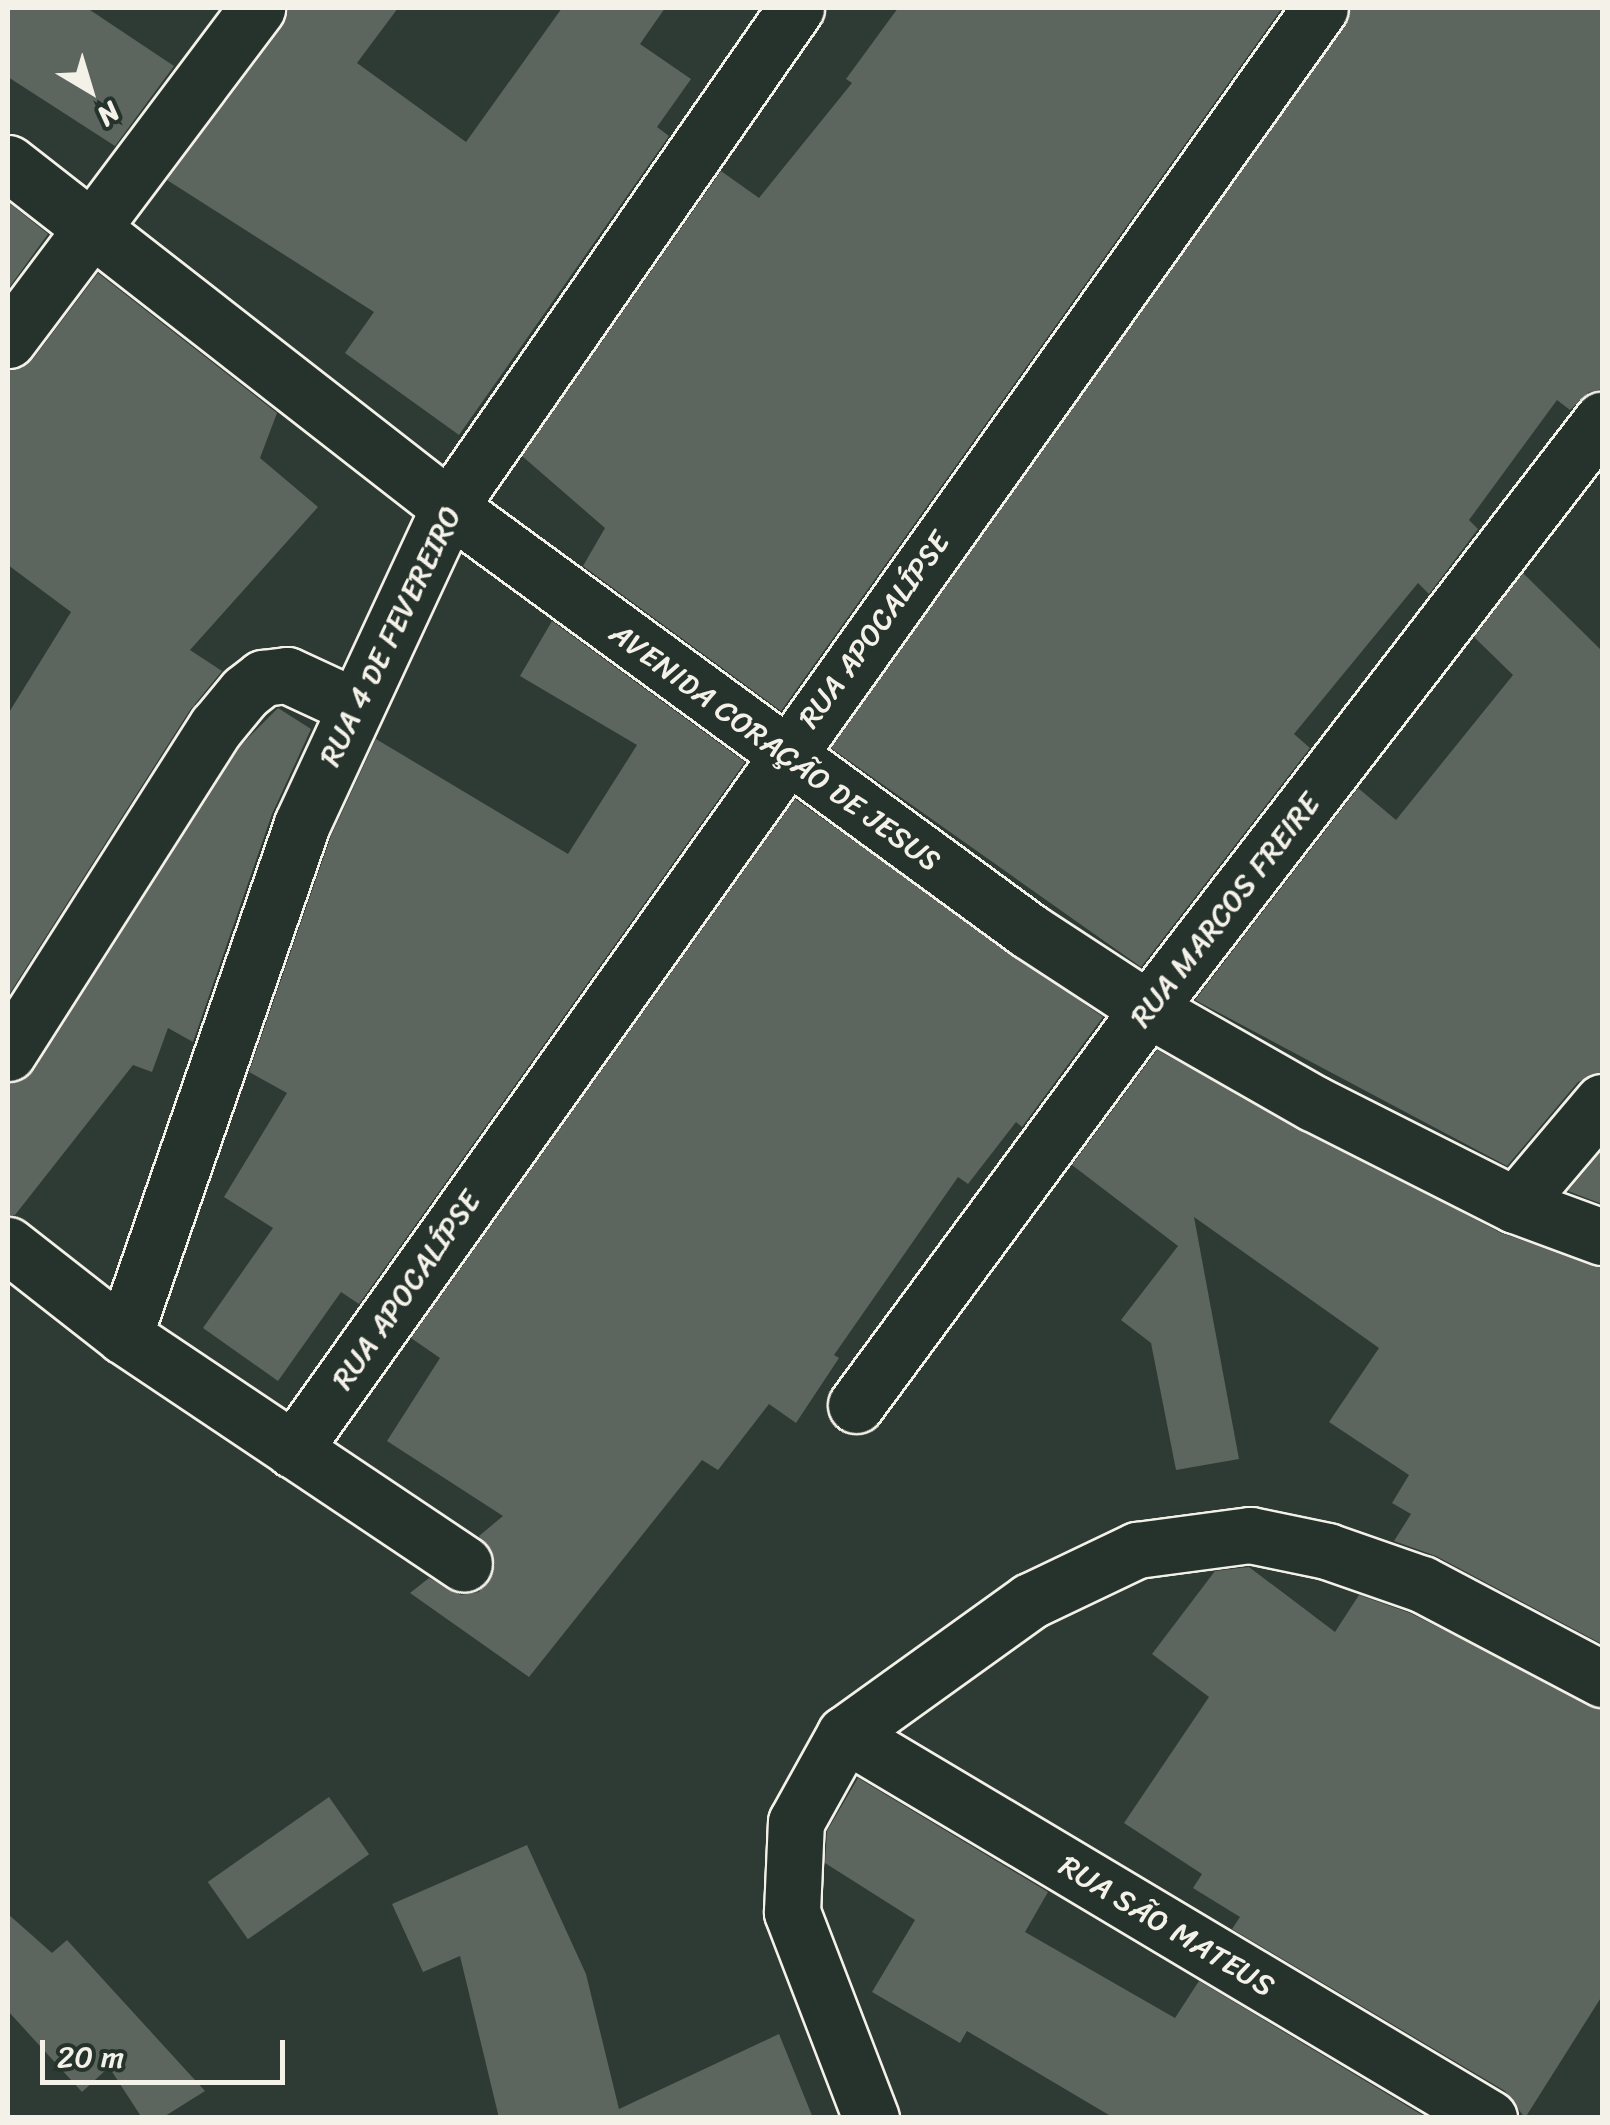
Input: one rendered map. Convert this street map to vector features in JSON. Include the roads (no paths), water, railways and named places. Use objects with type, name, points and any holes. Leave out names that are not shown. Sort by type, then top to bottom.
[{"type":"street","points":[[8,340],[257,8]]},
{"type":"street","name":"RUA 4 DE FEVEREIRO","points":[[124,1336],[242,984],[352,704],[449,508],[796,8]]},
{"type":"street","name":"RUA APOCALÍPSE","points":[[293,1450],[1320,8]]},
{"type":"street","name":"AVENIDA CORAÇÃO DE JESUS","points":[[8,163],[449,508],[784,756],[1148,1009],[1515,1206],[1602,1238]]},
{"type":"street","name":"RUA MARCOS FREIRE","points":[[856,1406],[1148,1009],[1602,420]]},
{"type":"street","points":[[8,1053],[239,699],[257,681],[287,675],[352,704]]},
{"type":"street","points":[[1515,1206],[1602,1102]]},
{"type":"street","points":[[8,1245],[124,1336],[464,1564]]},
{"type":"street","points":[[871,2118],[824,2004],[789,1884],[796,1822],[844,1734],[1030,1601],[1090,1568],[1137,1550],[1250,1535],[1327,1550],[1422,1584],[1602,1679]]},
{"type":"street","name":"RUA SÃO MATEUS","points":[[844,1734],[1489,2118]]}]
